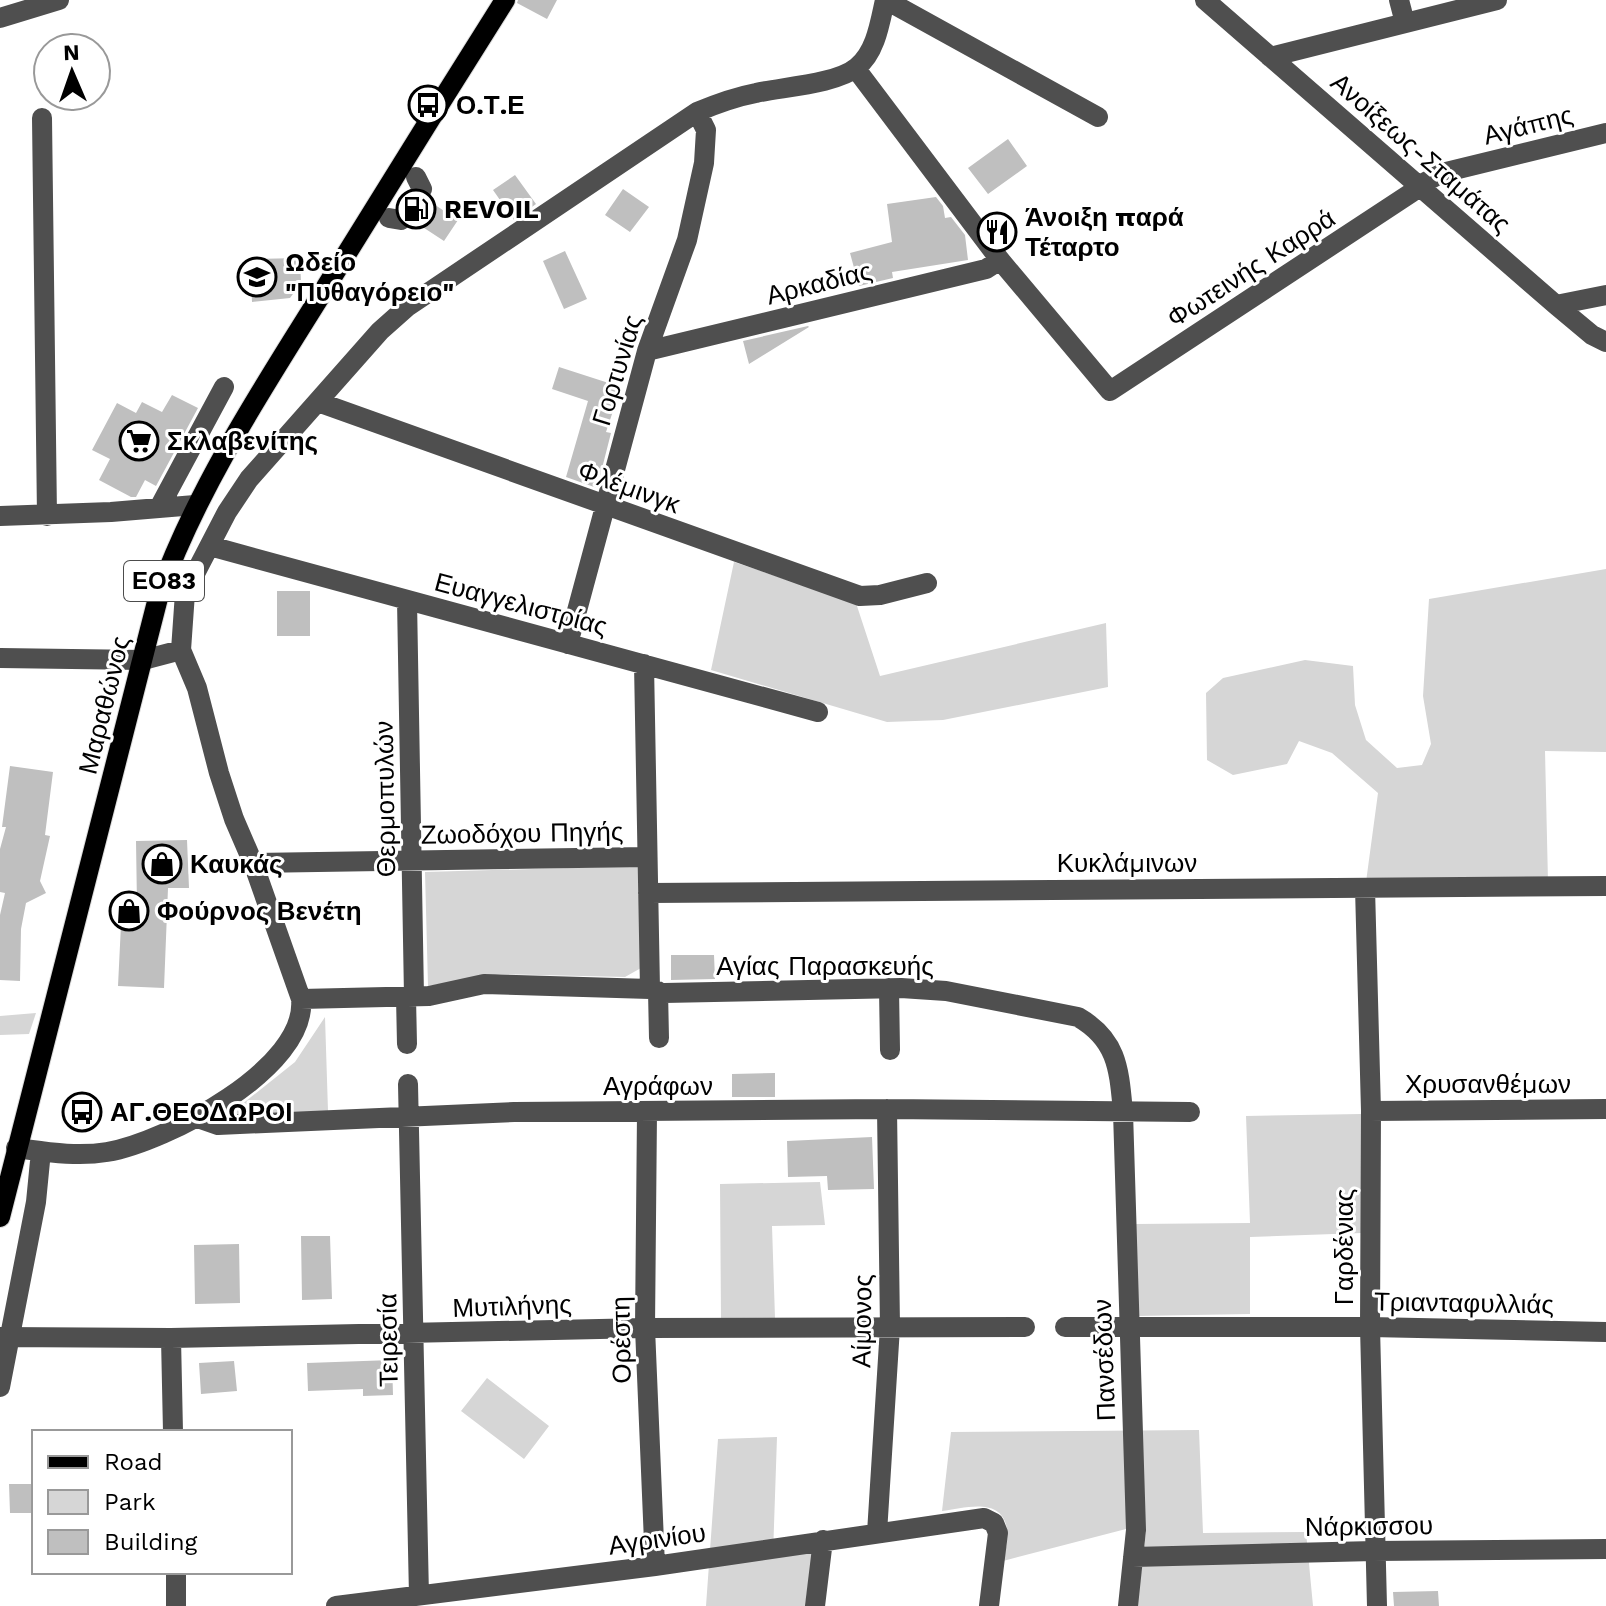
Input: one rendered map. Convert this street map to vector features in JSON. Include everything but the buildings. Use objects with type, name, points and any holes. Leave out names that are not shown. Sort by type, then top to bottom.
[{"type":"main road","name":"Μαραθώνος","points":[[1,1205],[10,1157],[159,594],[178,542],[195,505],[297,333],[505,0]]},
{"type":"street","points":[[0,18],[28,4],[59,0]]},
{"type":"street","points":[[10,1157],[41,1151],[64,1155],[108,1151],[148,1139],[221,1103],[254,1079],[295,1034],[302,1014],[301,999],[230,808],[197,688],[181,650],[185,593],[227,512],[249,479],[380,331],[407,307],[697,112],[723,101],[808,84],[856,69],[868,55],[886,0],[1098,117]]},
{"type":"street","name":"Ανοίξεως-Σταμάτας","points":[[1205,0],[1556,305],[1592,335],[1606,342]]},
{"type":"street","points":[[1399,0],[1405,23]]},
{"type":"street","points":[[1270,57],[1497,0]]},
{"type":"street","points":[[856,69],[1000,260]]},
{"type":"street","name":"Γορτυνίας","points":[[568,644],[647,351],[687,240],[704,163],[706,130],[697,112]]},
{"type":"street","points":[[42,118],[47,516]]},
{"type":"street","name":"Αγάπης","points":[[1418,186],[1442,173],[1606,133]]},
{"type":"street","points":[[389,218],[401,220],[422,189],[416,177]]},
{"type":"street","name":"Φωτεινής Καρρά","points":[[1000,260],[1110,391],[1418,186]]},
{"type":"street","name":"Αρκαδίας","points":[[647,351],[986,269],[1000,260]]},
{"type":"street","points":[[1556,305],[1606,295]]},
{"type":"street","points":[[159,508],[224,387]]},
{"type":"street","name":"Φλέμινγκ","points":[[318,402],[860,596],[880,595],[927,583]]},
{"type":"street","points":[[0,516],[47,516],[195,505]]},
{"type":"street","name":"Ευαγγελιστρίας","points":[[210,546],[818,712]]},
{"type":"street","name":"Θερμοπυλών","points":[[407,600],[412,861],[410,996]]},
{"type":"street","points":[[0,658],[143,660],[181,650]]},
{"type":"street","points":[[644,664],[648,893],[659,1038]]},
{"type":"street","name":"Ζωοδόχου Πηγής","points":[[253,863],[647,857]]},
{"type":"street","name":"Κυκλάμινων","points":[[648,893],[1606,886]]},
{"type":"street","name":"Γαρδένιας","points":[[1365,888],[1377,1606]]},
{"type":"street","name":"Αγίας Παρασκευής","points":[[301,999],[429,996],[484,984],[654,990],[889,988],[946,991],[1078,1017],[1096,1027],[1108,1042],[1119,1072],[1123,1112]]},
{"type":"street","points":[[889,988],[890,1050]]},
{"type":"street","points":[[407,1044],[410,996]]},
{"type":"street","name":"Τειρεσία","points":[[408,1084],[419,1596]]},
{"type":"street","name":"Αγράφων","points":[[195,1117],[218,1125],[409,1116],[647,1112],[887,1109],[1190,1112]]},
{"type":"street","name":"Αίμονος","points":[[877,1533],[890,1327],[887,1109]]},
{"type":"street","name":"Χρυσανθέμων","points":[[1371,1111],[1606,1109]]},
{"type":"street","name":"Ορέστη","points":[[647,1112],[645,1328],[655,1566]]},
{"type":"street","name":"Πανσέδων","points":[[1123,1112],[1136,1530],[1128,1606]]},
{"type":"street","points":[[0,1387],[5,1337],[36,1202],[41,1151]]},
{"type":"street","points":[[1065,1327],[1129,1326]]},
{"type":"street","name":"Τριανταφυλλιάς","points":[[1129,1326],[1606,1332]]},
{"type":"street","name":"Μυτιλήνης","points":[[5,1337],[414,1335],[645,1328],[1025,1327]]},
{"type":"street","points":[[171,1338],[173,1430]]},
{"type":"street","name":"Αγρινίου","points":[[336,1606],[419,1596],[444,1600],[823,1540],[984,1518],[994,1523],[998,1533],[989,1606]]},
{"type":"street","points":[[815,1606],[823,1540]]},
{"type":"street","name":"Νάρκισσου","points":[[1133,1557],[1606,1549]]},
{"type":"street","points":[[176,1574],[176,1606]]},
{"type":"green space","points":[[734,562],[856,603],[880,676],[1106,623],[1108,687],[943,720],[887,722],[711,670]]},
{"type":"green space","points":[[1606,569],[1606,752],[1545,751],[1548,882],[1366,882],[1378,793],[1332,753],[1299,741],[1287,764],[1233,775],[1207,760],[1206,693],[1223,678],[1305,660],[1353,666],[1355,705],[1366,740],[1397,768],[1422,765],[1431,744],[1423,696],[1429,599]]},
{"type":"green space","points":[[638,866],[641,968],[625,977],[501,974],[428,986],[425,872]]},
{"type":"green space","points":[[36,1013],[29,1034],[0,1035],[0,1016]]},
{"type":"green space","points":[[325,1017],[328,1111],[226,1117],[295,1062]]},
{"type":"green space","points":[[1361,1114],[1362,1233],[1250,1237],[1250,1314],[1137,1316],[1135,1224],[1250,1223],[1246,1116]]},
{"type":"green space","points":[[820,1182],[825,1225],[772,1226],[775,1318],[721,1319],[720,1184]]},
{"type":"green space","points":[[487,1378],[549,1426],[524,1459],[461,1411]]},
{"type":"green space","points":[[1199,1430],[1203,1533],[1306,1532],[1313,1606],[1137,1606],[1146,1532],[1126,1529],[1003,1561],[1007,1533],[1004,1519],[998,1512],[981,1506],[942,1511],[951,1432]]},
{"type":"green space","points":[[777,1437],[773,1555],[813,1550],[805,1606],[706,1606],[718,1439]]},
{"type":"place","name":"Ο.Τ.Ε","points":[[428,105]]},
{"type":"place","name":"REVOIL","points":[[416,209]]},
{"type":"place","name":"Άνοιξη παρά Τέταρτο","points":[[997,232]]},
{"type":"place","name":"Ωδείο \"Πυθαγόρειο\"","points":[[257,277]]},
{"type":"place","name":"Σκλαβενίτης","points":[[139,441]]},
{"type":"place","name":"Καυκάς","points":[[162,864]]},
{"type":"place","name":"Φούρνος Βενέτη","points":[[129,911]]},
{"type":"place","name":"ΑΓ.ΘΕΟΔΩΡΟΙ","points":[[82,1112]]}]
